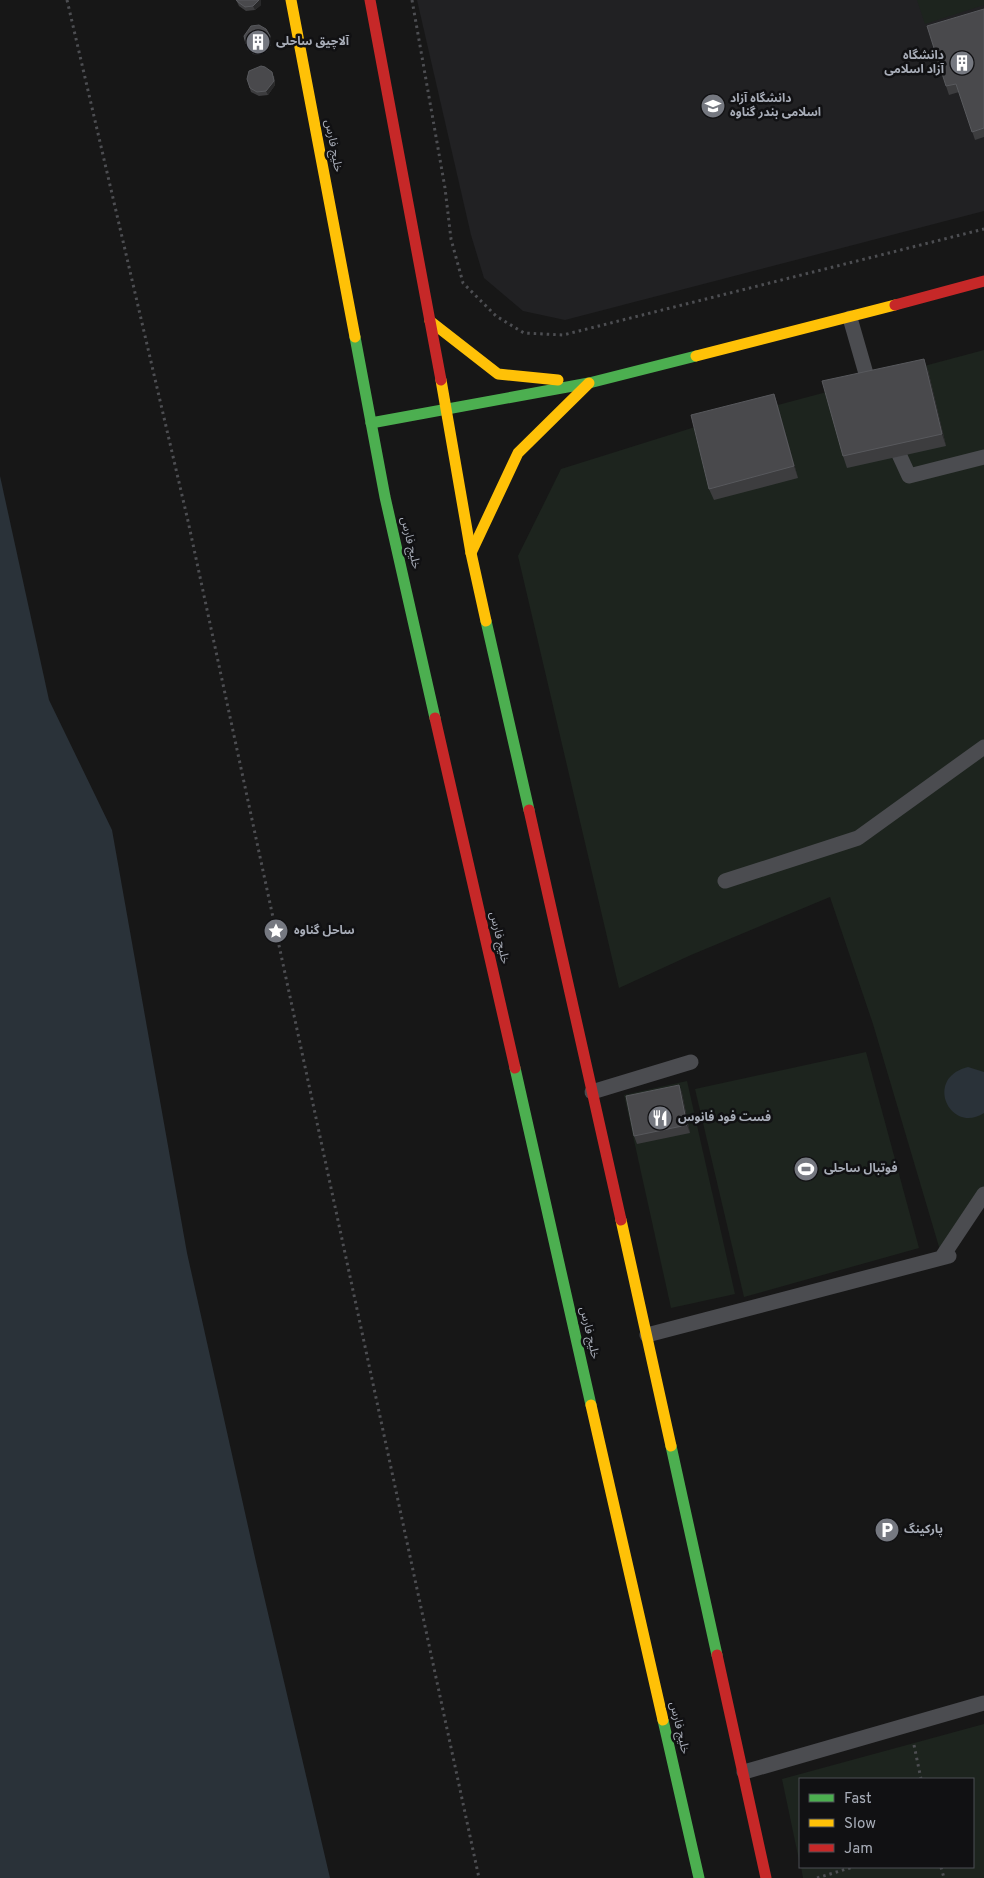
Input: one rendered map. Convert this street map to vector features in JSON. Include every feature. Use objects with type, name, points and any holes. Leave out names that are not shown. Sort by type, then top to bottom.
[{"type":"main road","name":"خلیج فارس","points":[[291,0],[387,507],[699,1878]]},
{"type":"main road","points":[[370,0],[447,410],[471,553],[647,1335],[766,1878]]},
{"type":"main road","points":[[371,423],[589,384],[850,318],[984,281]]},
{"type":"main road","points":[[430,321],[498,374],[589,384]]},
{"type":"main road","points":[[471,553],[518,453],[589,384]]},
{"type":"lane","points":[[850,318],[876,406]]},
{"type":"lane","points":[[884,424],[909,476],[984,457]]},
{"type":"lane","points":[[725,881],[858,838],[984,746]]},
{"type":"lane","points":[[592,1092],[691,1062]]},
{"type":"lane","points":[[647,1335],[948,1256],[942,1257],[984,1194]]},
{"type":"lane","points":[[744,1772],[984,1703]]},
{"type":"path","points":[[67,0],[188,521],[479,1878]]},
{"type":"path","points":[[412,0],[446,188],[451,239],[464,283],[496,316],[524,333],[563,336],[984,229]]},
{"type":"path","points":[[909,1724],[921,1778]]},
{"type":"path","points":[[817,1878],[851,1868]]},
{"type":"shaded area","name":"دانشگاه آزاد اسلامی بندر گناوه","points":[[417,0],[984,0],[984,211],[565,320],[523,311],[484,278],[471,235]]},
{"type":"shaded area","points":[[917,0],[984,0],[984,5],[925,24]]},
{"type":"shaded area","points":[[984,350],[984,1194],[942,1257],[873,1024],[830,897],[691,955],[619,988],[518,556],[561,469],[695,427]]},
{"type":"shaded area","points":[[0,476],[49,700],[112,830],[187,1253],[256,1562],[330,1878],[0,1878]]},
{"type":"shaded area","name":"فوتبال ساحلی","points":[[866,1052],[919,1248],[744,1297],[695,1089]]},
{"type":"shaded area","points":[[968,1067],[984,1072],[984,1113],[972,1118],[961,1117],[952,1111],[946,1102],[944,1092],[947,1082],[954,1073]]},
{"type":"shaded area","points":[[687,1081],[735,1294],[671,1308],[624,1095]]},
{"type":"shaded area","points":[[984,1724],[984,1878],[803,1878],[801,1868],[974,1868],[974,1778],[799,1778],[799,1860],[782,1779]]},
{"type":"building","points":[[236,0],[259,0],[253,6],[245,7]]},
{"type":"building","name":"دانشگاه آزاد اسلامی","points":[[984,9],[984,128],[972,132],[956,84],[946,86],[927,26]]},
{"type":"building","name":"آلاچیق ساحلی","points":[[259,25],[266,29],[270,36],[264,48],[257,51],[252,50],[246,44],[244,36],[251,26]]},
{"type":"building","points":[[261,66],[272,72],[274,81],[266,91],[257,92],[250,88],[247,79],[249,71]]},
{"type":"building","points":[[924,359],[942,434],[843,456],[822,381]]},
{"type":"building","points":[[774,394],[794,466],[709,489],[691,415]]},
{"type":"building","name":"فست فود فانوس","points":[[679,1085],[687,1125],[634,1136],[626,1096]]},
{"type":"traffic: fast","points":[[355,337],[385,497],[435,718]]},
{"type":"traffic: fast","points":[[371,423],[589,383],[696,356]]},
{"type":"traffic: fast","points":[[486,621],[529,810]]},
{"type":"traffic: fast","points":[[515,1068],[591,1405]]},
{"type":"traffic: fast","points":[[671,1446],[717,1655]]},
{"type":"traffic: fast","points":[[663,1720],[699,1878]]},
{"type":"traffic: slow","points":[[291,0],[355,337]]},
{"type":"traffic: slow","points":[[696,356],[895,305]]},
{"type":"traffic: slow","points":[[430,321],[498,374],[558,380]]},
{"type":"traffic: slow","points":[[441,380],[471,553],[486,621]]},
{"type":"traffic: slow","points":[[471,553],[518,453],[589,383]]},
{"type":"traffic: slow","points":[[621,1220],[671,1446]]},
{"type":"traffic: slow","points":[[591,1405],[663,1720]]},
{"type":"traffic: jam","points":[[370,0],[441,380]]},
{"type":"traffic: jam","points":[[895,305],[984,281]]},
{"type":"traffic: jam","points":[[435,718],[515,1068]]},
{"type":"traffic: jam","points":[[529,810],[621,1220]]},
{"type":"traffic: jam","points":[[717,1655],[766,1878]]},
{"type":"place","name":"آلاچیق ساحلی","points":[[258,42]]},
{"type":"place","name":"دانشگاه آزاد اسلامی","points":[[962,63]]},
{"type":"place","name":"دانشگاه آزاد اسلامی بندر گناوه","points":[[713,106]]},
{"type":"place","name":"ساحل گناوه","points":[[276,931]]},
{"type":"place","name":"فست فود فانوس","points":[[660,1118]]},
{"type":"place","name":"فوتبال ساحلی","points":[[806,1169]]},
{"type":"place","name":"پارکینگ","points":[[887,1530]]}]
